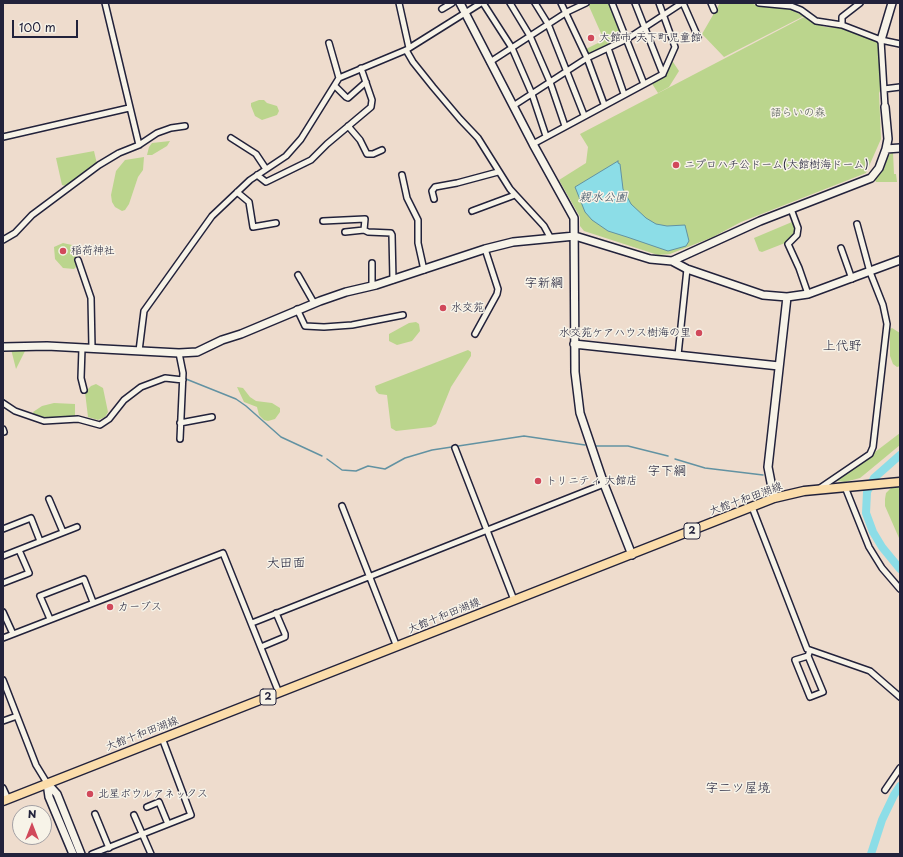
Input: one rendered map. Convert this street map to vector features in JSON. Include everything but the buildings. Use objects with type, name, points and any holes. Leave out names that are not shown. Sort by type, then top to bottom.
[{"type":"main road","name":"大館十和田湖線","points":[[5,800],[774,498],[818,490],[897,483]]},
{"type":"street","points":[[105,3],[139,145]]},
{"type":"street","points":[[399,3],[408,49],[413,62],[460,119],[478,138],[498,172],[515,195],[544,226],[550,237]]},
{"type":"street","points":[[442,9],[452,3]]},
{"type":"street","points":[[460,3],[533,144],[574,218],[574,344],[575,372],[580,413],[604,484],[632,554]]},
{"type":"street","points":[[139,351],[144,311],[212,216],[237,192],[266,169],[286,156],[301,138],[339,78],[408,49],[482,3],[512,48],[532,94],[546,136]]},
{"type":"street","points":[[510,3],[530,36],[550,82],[565,126]]},
{"type":"street","points":[[535,3],[548,24],[568,70],[584,115]]},
{"type":"street","points":[[561,3],[567,12],[587,58],[604,104]]},
{"type":"street","points":[[490,62],[567,12],[586,3]]},
{"type":"street","points":[[612,3],[644,84]]},
{"type":"street","points":[[635,3],[663,74]]},
{"type":"street","points":[[533,144],[604,104],[663,74],[675,47],[659,3]]},
{"type":"street","points":[[513,106],[587,58],[627,39],[682,3],[698,37]]},
{"type":"street","points":[[711,3],[714,10]]},
{"type":"street","points":[[759,3],[791,6],[801,10],[816,22],[842,25],[881,40],[900,44]]},
{"type":"street","points":[[850,3],[854,7]]},
{"type":"street","points":[[842,25],[842,18],[860,3]]},
{"type":"street","points":[[672,261],[760,221],[871,178],[879,168],[886,150],[888,139],[881,40],[892,3]]},
{"type":"street","points":[[329,44],[339,78]]},
{"type":"street","points":[[608,48],[624,94]]},
{"type":"street","points":[[258,175],[266,182],[311,160],[371,107],[372,100],[361,68]]},
{"type":"street","points":[[335,86],[348,98],[366,82]]},
{"type":"street","points":[[884,89],[900,87]]},
{"type":"street","points":[[3,137],[129,108]]},
{"type":"street","points":[[3,240],[15,233],[32,215],[99,165],[139,145],[157,134],[171,128],[185,126]]},
{"type":"street","points":[[348,126],[360,140],[367,154],[373,154],[382,150]]},
{"type":"street","points":[[230,138],[256,154],[266,169]]},
{"type":"street","points":[[886,150],[900,148]]},
{"type":"street","points":[[434,199],[432,190],[435,187],[457,183],[498,172]]},
{"type":"street","points":[[402,175],[407,198],[418,220],[418,243],[424,270]]},
{"type":"street","points":[[237,192],[248,202],[253,227],[276,223]]},
{"type":"street","points":[[472,211],[515,195]]},
{"type":"street","points":[[791,209],[798,228],[797,235],[788,244],[799,268],[808,294]]},
{"type":"street","points":[[323,221],[365,219],[364,230]]},
{"type":"street","points":[[818,490],[870,454],[873,447],[887,324],[883,305],[870,272],[857,224]]},
{"type":"street","points":[[345,232],[364,230],[368,232],[391,233],[393,280]]},
{"type":"street","points":[[3,347],[92,348],[179,353],[197,352],[297,309],[346,292],[393,280],[485,249],[513,242],[550,237],[575,236],[650,260],[672,261],[688,270],[763,295],[787,297],[808,294],[899,262]]},
{"type":"street","points":[[841,248],[852,279]]},
{"type":"street","points":[[475,334],[497,294],[498,288],[485,249]]},
{"type":"street","points":[[78,260],[91,298],[92,348]]},
{"type":"street","points":[[372,263],[372,286]]},
{"type":"street","points":[[678,355],[688,270]]},
{"type":"street","points":[[298,275],[314,303]]},
{"type":"street","points":[[774,498],[768,467],[787,297]]},
{"type":"street","points":[[297,309],[306,326],[324,327],[352,325],[403,314]]},
{"type":"street","points":[[574,344],[780,366]]},
{"type":"street","points":[[82,348],[81,378],[84,390]]},
{"type":"street","points":[[179,353],[183,380],[180,439]]},
{"type":"street","points":[[3,403],[20,413],[44,421],[78,419],[100,425],[109,419],[124,400],[141,387],[165,378],[183,380]]},
{"type":"street","points":[[180,423],[212,417]]},
{"type":"street","points":[[455,448],[514,600]]},
{"type":"street","points":[[252,623],[604,484]]},
{"type":"street","points":[[845,487],[869,547],[882,568],[900,589]]},
{"type":"street","points":[[49,499],[62,532]]},
{"type":"street","points":[[342,506],[397,646]]},
{"type":"street","points":[[752,507],[809,653],[823,692],[810,697],[795,660],[809,653],[870,672],[900,697]]},
{"type":"street","points":[[3,529],[31,518],[40,541]]},
{"type":"street","points":[[3,556],[78,527]]},
{"type":"street","points":[[3,583],[29,573],[20,550]]},
{"type":"street","points":[[3,638],[223,552],[279,693]]},
{"type":"street","points":[[50,619],[40,596],[84,579],[93,602]]},
{"type":"street","points":[[3,612],[13,634]]},
{"type":"street","points":[[261,647],[285,637],[276,613]]},
{"type":"street","points":[[3,680],[36,765],[47,783],[57,794],[81,854]]},
{"type":"street","points":[[3,721],[17,716]]},
{"type":"street","points":[[96,853],[191,815],[162,738]]},
{"type":"street","points":[[886,790],[900,768]]},
{"type":"street","points":[[47,783],[49,797],[73,854]]},
{"type":"street","points":[[3,788],[5,800]]},
{"type":"street","points":[[147,807],[159,802],[168,824]]},
{"type":"street","points":[[95,814],[109,848]]},
{"type":"street","points":[[134,815],[151,854]]},
{"type":"green space","points":[[609,3],[625,37],[589,54],[586,49],[604,40],[588,4]]},
{"type":"green space","points":[[720,3],[751,3],[760,7],[787,8],[804,16],[724,57],[702,34]]},
{"type":"green space","name":"語らいの森","points":[[804,17],[813,23],[825,27],[843,28],[877,39],[879,43],[881,139],[866,173],[741,222],[713,237],[670,254],[658,255],[584,231],[580,226],[580,217],[559,180],[586,163],[588,147],[580,134]]},
{"type":"green space","points":[[671,59],[679,71],[669,87],[658,93],[651,82],[662,76]]},
{"type":"green space","points":[[264,100],[267,103],[277,106],[279,111],[277,115],[262,120],[255,116],[251,103]]},
{"type":"green space","points":[[170,141],[167,146],[152,155],[147,155],[149,147],[152,143]]},
{"type":"green space","points":[[94,151],[97,164],[66,186],[62,185],[56,158]]},
{"type":"green space","points":[[893,152],[894,174],[896,174],[897,182],[876,182],[875,180],[884,169],[888,156]]},
{"type":"green space","points":[[144,157],[143,170],[138,177],[129,204],[125,210],[122,211],[115,207],[112,202],[111,195],[116,171],[125,160]]},
{"type":"green space","points":[[792,222],[795,223],[796,228],[791,238],[785,243],[762,252],[759,251],[754,238]]},
{"type":"green space","points":[[63,243],[72,245],[75,252],[78,265],[74,269],[63,268],[55,259],[54,247]]},
{"type":"green space","points":[[416,322],[419,324],[420,331],[412,341],[397,345],[389,341],[389,334],[409,323]]},
{"type":"green space","points":[[892,328],[900,333],[900,366],[897,367],[893,364],[890,356],[890,329]]},
{"type":"green space","points":[[25,348],[25,351],[16,369],[11,349]]},
{"type":"green space","points":[[468,350],[471,352],[471,356],[451,387],[436,424],[431,427],[396,431],[391,428],[387,395],[379,394],[376,391],[375,386]]},
{"type":"green space","points":[[96,384],[103,388],[108,412],[105,417],[98,420],[88,417],[85,392],[91,386]]},
{"type":"green space","points":[[237,387],[243,388],[250,397],[256,401],[272,403],[280,408],[280,412],[275,419],[268,421],[264,420],[259,415],[257,407],[244,402]]},
{"type":"green space","points":[[54,403],[75,404],[75,416],[47,418],[34,414],[33,412],[42,406]]},
{"type":"green space","points":[[900,433],[900,445],[860,478],[845,482],[837,481]]},
{"type":"green space","points":[[900,486],[899,538],[885,506],[885,499],[886,493],[892,487]]},
{"type":"water","name":"親水公園","points":[[618,161],[620,164],[623,189],[631,204],[646,218],[656,224],[667,226],[685,225],[689,241],[686,246],[668,251],[608,231],[592,220],[585,212],[575,187]]},
{"type":"waterway","points":[[168,376],[180,377]]},
{"type":"waterway","points":[[186,379],[236,399],[281,437],[322,456]]},
{"type":"waterway","points":[[122,399],[140,385]]},
{"type":"waterway","points":[[3,399],[9,404]]},
{"type":"waterway","points":[[327,459],[342,470],[356,471],[368,466],[385,469],[405,458],[432,450],[524,436],[585,445]]},
{"type":"waterway","points":[[594,446],[628,446],[668,456]]},
{"type":"waterway","points":[[900,455],[874,478],[867,492],[866,513],[873,532],[882,547],[900,569]]},
{"type":"waterway","points":[[675,459],[705,468],[763,475]]},
{"type":"waterway","points":[[871,854],[882,820],[900,786]]},
{"type":"place","name":"大館市 天下町児童館","points":[[591,38]]},
{"type":"place","name":"ニプロハチ公ドーム(大館樹海ドーム)","points":[[676,165]]},
{"type":"place","name":"稲荷神社","points":[[63,251]]},
{"type":"place","name":"水交苑","points":[[443,308]]},
{"type":"place","name":"水交苑ケアハウス樹海の里","points":[[699,333]]},
{"type":"place","name":"トリニティ 大館店","points":[[538,481]]},
{"type":"place","name":"カーブス","points":[[110,607]]},
{"type":"place","name":"北星ボウルアネックス","points":[[90,794]]},
{"type":"district","name":"字新綱","points":[[544,283]]},
{"type":"district","name":"上代野","points":[[842,346]]},
{"type":"district","name":"字下綱","points":[[667,471]]},
{"type":"district","name":"大田面","points":[[286,563]]},
{"type":"district","name":"字二ツ屋境","points":[[738,788]]}]
